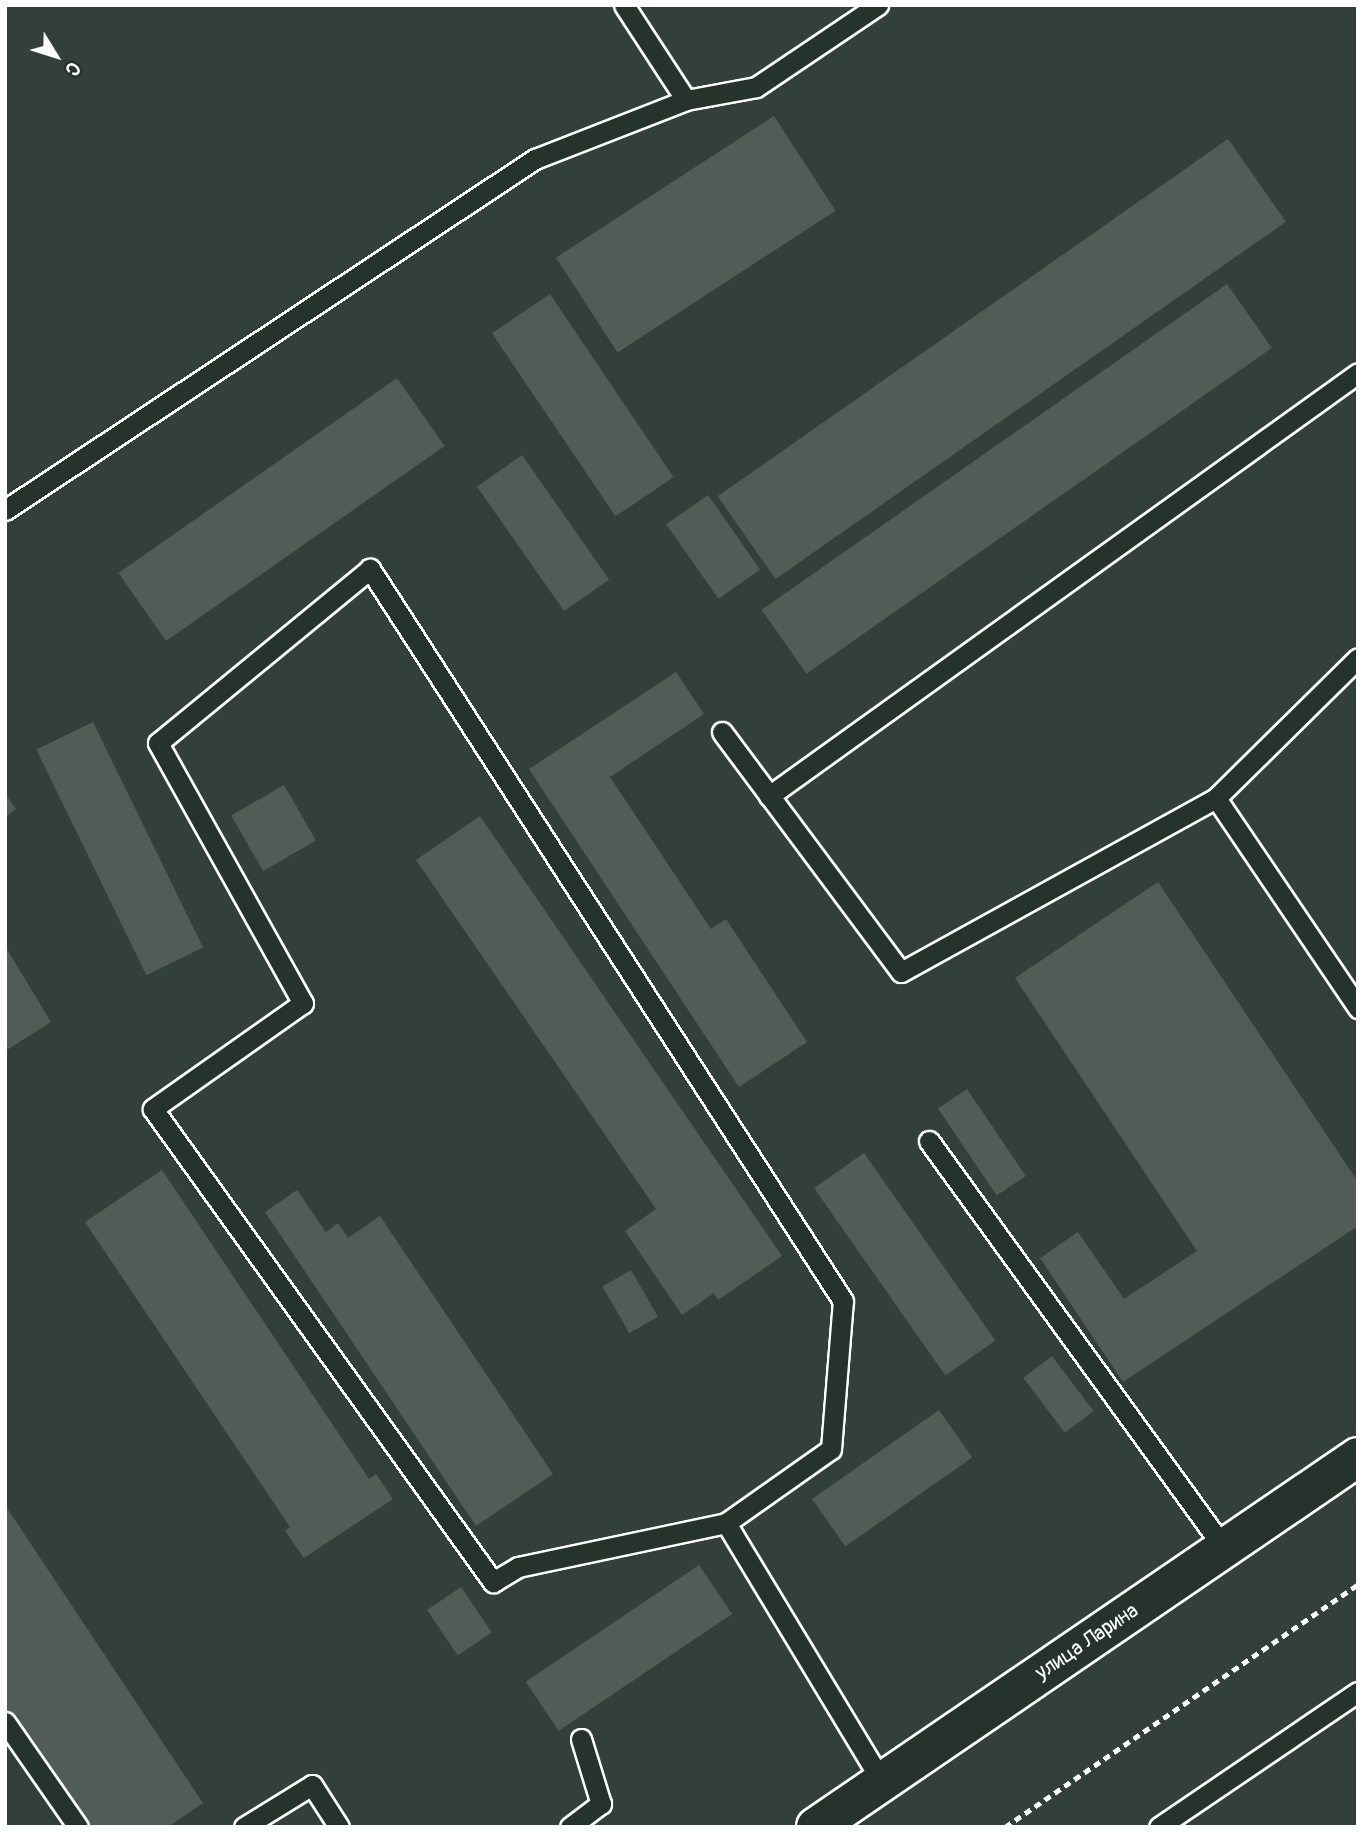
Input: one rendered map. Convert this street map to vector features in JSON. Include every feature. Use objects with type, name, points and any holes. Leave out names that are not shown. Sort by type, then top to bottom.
[{"type":"street","name":"улица Ларина","points":[[816,1827],[1358,1457]]},
{"type":"lane","points":[[624,5],[686,100]]},
{"type":"lane","points":[[5,510],[535,159],[686,100],[757,87],[878,5]]},
{"type":"lane","points":[[769,796],[1358,373]]},
{"type":"lane","points":[[370,569],[843,1301],[831,1449],[726,1523],[518,1567],[493,1582],[153,1109],[303,1003],[158,743],[370,569]]},
{"type":"lane","points":[[722,732],[901,972],[1216,798],[1358,658]]},
{"type":"lane","points":[[1216,798],[1358,1008]]},
{"type":"lane","points":[[929,1141],[1224,1548]]},
{"type":"lane","points":[[726,1523],[882,1782]]},
{"type":"lane","points":[[1159,1827],[1358,1692]]},
{"type":"lane","points":[[5,1722],[78,1827]]},
{"type":"lane","points":[[570,1827],[601,1804],[581,1739]]},
{"type":"lane","points":[[244,1827],[312,1785],[339,1827]]},
{"type":"path","points":[[1005,1827],[1358,1584]]},
{"type":"shaded area","points":[[5,5],[1358,5],[1358,1827],[5,1827]]},
{"type":"building","points":[[774,116],[836,211],[617,352],[556,258]]},
{"type":"building","points":[[1228,139],[1286,222],[776,579],[718,496]]},
{"type":"building","points":[[1227,284],[1272,348],[806,674],[762,610]]},
{"type":"building","points":[[550,294],[674,477],[616,516],[492,333]]},
{"type":"building","points":[[397,378],[445,446],[166,641],[118,573]]},
{"type":"building","points":[[522,455],[609,580],[564,611],[477,487]]},
{"type":"building","points":[[708,495],[760,570],[718,599],[666,524]]},
{"type":"building","points":[[676,672],[704,714],[610,777],[711,929],[726,919],[807,1042],[739,1087],[529,769]]},
{"type":"building","points":[[93,722],[203,948],[146,975],[36,750]]},
{"type":"building","points":[[284,785],[316,840],[263,871],[231,816]]},
{"type":"building","points":[[5,794],[16,809],[5,817]]},
{"type":"building","points":[[480,816],[782,1256],[718,1300],[714,1293],[682,1315],[625,1231],[656,1209],[416,860]]},
{"type":"building","points":[[1158,882],[1358,1182],[1358,1226],[1123,1382],[1040,1258],[1078,1232],[1124,1299],[1197,1251],[1015,978]]},
{"type":"building","points":[[5,946],[51,1022],[5,1051]]},
{"type":"building","points":[[967,1089],[1026,1176],[997,1196],[938,1109]]},
{"type":"building","points":[[864,1153],[995,1341],[945,1376],[814,1188]]},
{"type":"building","points":[[162,1170],[369,1479],[376,1474],[393,1499],[304,1558],[285,1531],[290,1527],[85,1222]]},
{"type":"building","points":[[297,1190],[326,1232],[338,1223],[348,1238],[380,1216],[553,1474],[476,1526],[265,1212]]},
{"type":"building","points":[[631,1270],[658,1317],[629,1333],[602,1286]]},
{"type":"building","points":[[1052,1356],[1094,1411],[1065,1433],[1023,1378]]},
{"type":"building","points":[[939,1410],[972,1458],[845,1546],[812,1499]]},
{"type":"building","points":[[5,1505],[203,1803],[168,1827],[81,1827],[5,1713]]},
{"type":"building","points":[[699,1565],[732,1614],[559,1731],[526,1682]]},
{"type":"building","points":[[461,1587],[492,1633],[458,1656],[427,1610]]}]
